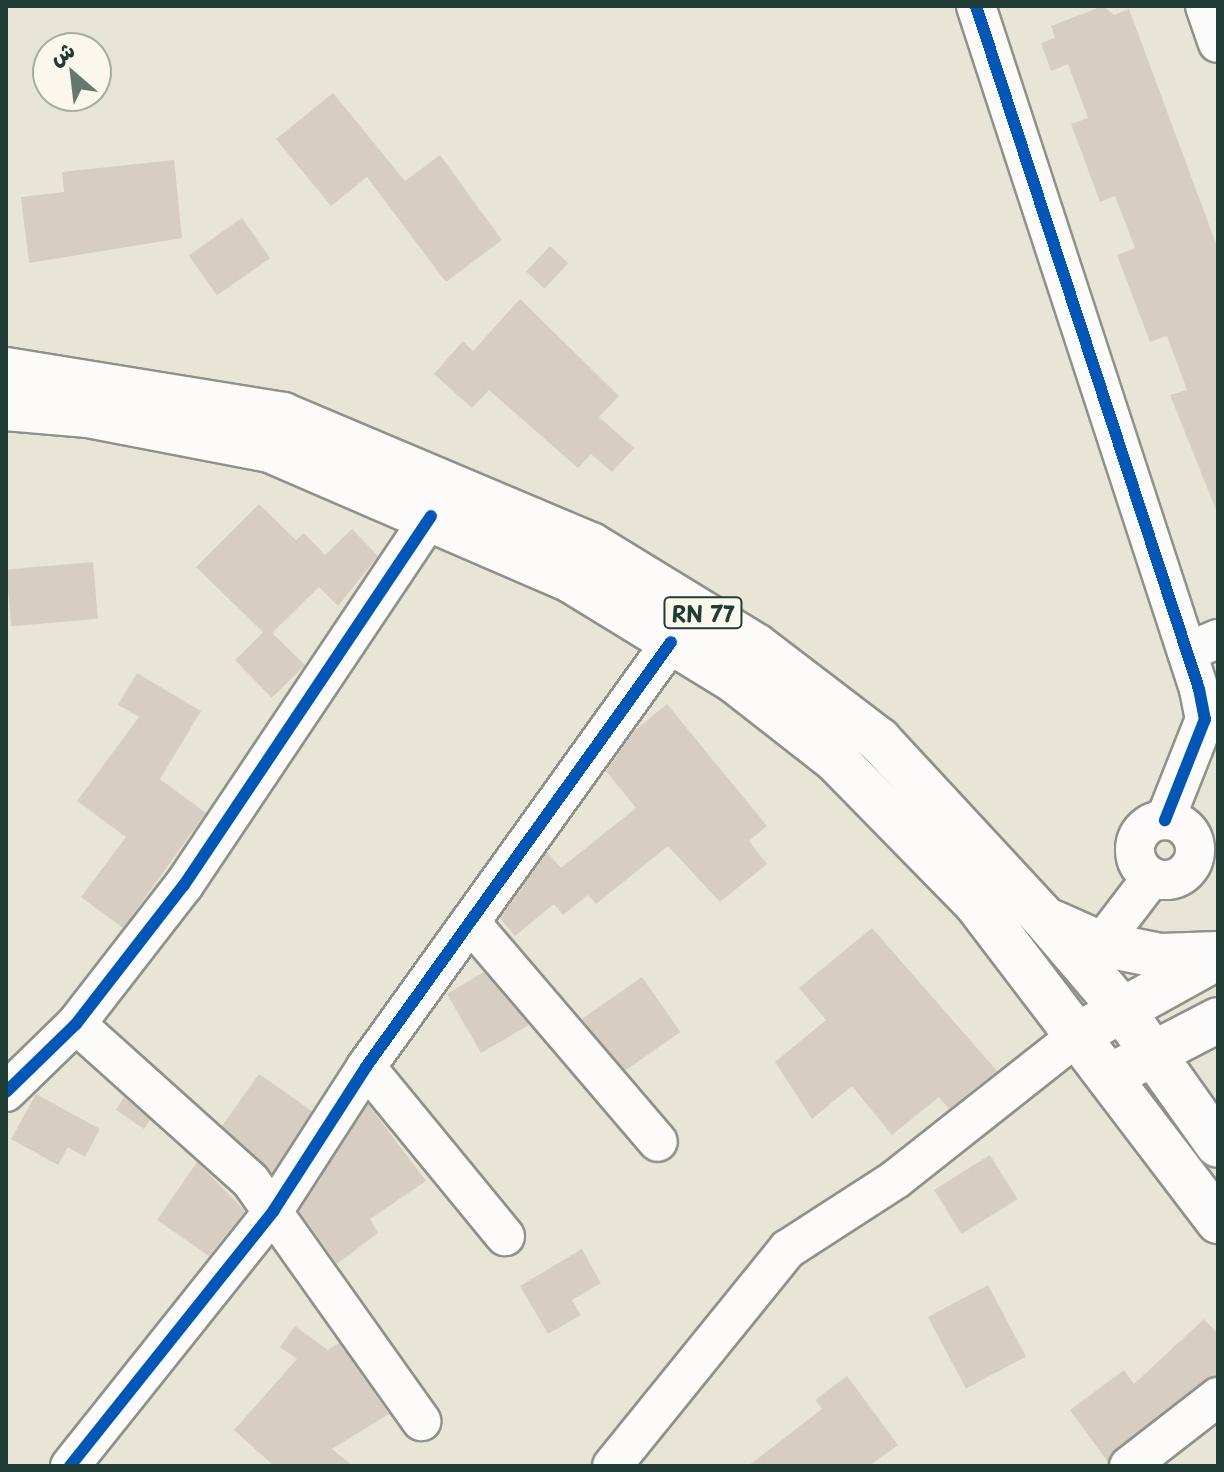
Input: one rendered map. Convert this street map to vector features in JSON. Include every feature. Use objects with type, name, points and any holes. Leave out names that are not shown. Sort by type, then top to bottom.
[{"type":"main road","name":"RN 77","points":[[6,370],[92,378],[283,415],[591,545],[756,646],[879,740],[1045,919],[1120,1007],[1218,1145]]},
{"type":"main road","name":"RN 77","points":[[6,408],[88,415],[270,450],[431,516],[572,581],[671,642],[836,760],[976,903],[1081,1033],[1218,1221]]},
{"type":"main road","points":[[1045,919],[1101,944],[1161,956],[1218,956]]},
{"type":"main road","points":[[1081,1033],[1120,1007],[1218,956]]},
{"type":"main road","points":[[1112,1075],[1218,1020]]},
{"type":"street","points":[[976,6],[1202,645],[1205,719],[1165,820]]},
{"type":"street","points":[[1205,6],[1218,43]]},
{"type":"street","points":[[10,1077],[76,1024],[184,885],[431,516]]},
{"type":"street","points":[[70,1466],[274,1210],[366,1067],[671,642]]},
{"type":"street","points":[[1165,820],[1190,832],[1206,854],[1182,875],[1152,877],[1137,862],[1136,842],[1147,826],[1165,820]]},
{"type":"street","points":[[1101,944],[1152,877]]},
{"type":"street","points":[[470,922],[658,1142]]},
{"type":"street","points":[[76,1024],[224,1151],[274,1210],[421,1421]]},
{"type":"street","points":[[612,1466],[788,1249],[896,1179],[1081,1033]]},
{"type":"street","points":[[366,1067],[505,1236]]},
{"type":"street","points":[[1129,1466],[1218,1397]]},
{"type":"building","points":[[1103,6],[1114,15],[1129,9],[1218,249],[1218,515],[1170,395],[1187,390],[1167,336],[1150,342],[1117,255],[1135,248],[1115,196],[1100,202],[1071,124],[1088,118],[1068,64],[1051,71],[1041,43],[1055,38],[1051,26]]},
{"type":"building","points":[[333,93],[405,181],[440,155],[502,240],[446,282],[367,177],[331,206],[276,139]]},
{"type":"building","points":[[174,160],[182,238],[29,263],[21,197],[64,192],[62,172]]},
{"type":"building","points":[[242,218],[270,258],[217,295],[189,255]]},
{"type":"building","points":[[550,246],[568,263],[544,289],[526,272]]},
{"type":"building","points":[[520,299],[619,396],[599,417],[634,448],[612,472],[591,454],[578,468],[489,390],[472,408],[434,374],[463,341],[473,351]]},
{"type":"building","points":[[259,504],[296,540],[304,533],[325,555],[352,529],[378,556],[338,606],[319,587],[272,633],[305,665],[272,698],[235,660],[263,632],[196,567]]},
{"type":"building","points":[[93,562],[98,619],[11,626],[6,570]]},
{"type":"building","points":[[137,673],[201,711],[160,779],[206,813],[123,928],[81,897],[126,837],[77,801],[139,717],[118,705]]},
{"type":"building","points":[[667,704],[767,826],[749,841],[767,864],[720,902],[668,846],[596,904],[588,895],[563,915],[554,904],[515,936],[500,918],[547,852],[561,868],[636,808],[606,771],[634,731]]},
{"type":"building","points":[[872,928],[997,1071],[949,1109],[939,1097],[892,1135],[852,1086],[812,1119],[775,1062],[826,1020],[799,988]]},
{"type":"building","points":[[484,972],[529,1025],[481,1053],[447,994]]},
{"type":"building","points":[[642,977],[680,1032],[621,1074],[582,1019]]},
{"type":"building","points":[[259,1074],[312,1111],[272,1173],[222,1126]]},
{"type":"building","points":[[36,1094],[100,1129],[85,1157],[68,1147],[58,1165],[11,1139]]},
{"type":"building","points":[[124,1097],[150,1120],[144,1129],[116,1110]]},
{"type":"building","points":[[368,1104],[426,1181],[370,1219],[378,1233],[337,1264],[299,1211]]},
{"type":"building","points":[[990,1155],[1018,1199],[962,1234],[934,1190]]},
{"type":"building","points":[[197,1162],[245,1211],[209,1256],[157,1220]]},
{"type":"building","points":[[582,1249],[601,1283],[572,1300],[581,1315],[548,1334],[520,1286]]},
{"type":"building","points":[[988,1285],[1026,1357],[966,1388],[928,1317]]},
{"type":"building","points":[[1204,1319],[1218,1334],[1218,1375],[1116,1449],[1108,1462],[1070,1410],[1124,1370],[1134,1384]]},
{"type":"building","points":[[295,1326],[328,1350],[339,1343],[389,1414],[332,1449],[353,1466],[274,1466],[234,1430],[297,1359],[280,1347]]},
{"type":"building","points":[[847,1376],[898,1445],[869,1466],[748,1466],[822,1409],[815,1400]]},
{"type":"cycle path","points":[[976,6],[1199,689],[1205,719],[1165,820]]},
{"type":"cycle path","points":[[6,1092],[76,1024],[184,885],[431,516]]},
{"type":"cycle path","points":[[70,1466],[274,1210],[366,1067],[671,642]]}]
